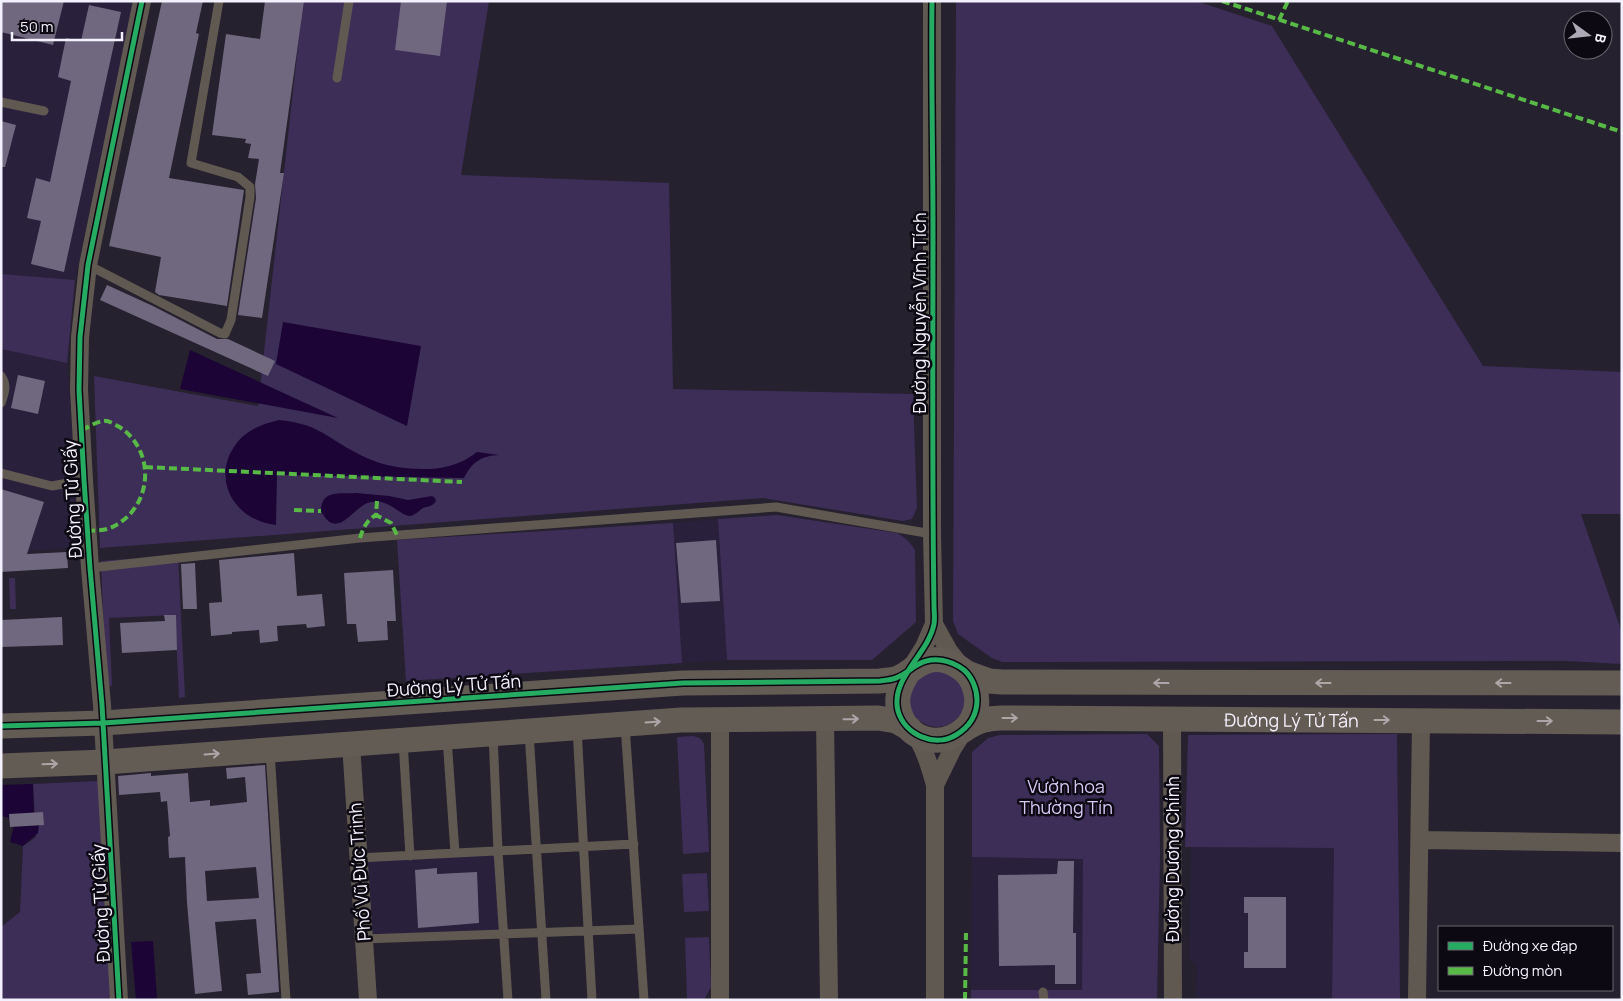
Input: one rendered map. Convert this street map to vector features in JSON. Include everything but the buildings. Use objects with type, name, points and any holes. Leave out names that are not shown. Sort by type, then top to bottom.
[{"type":"street","name":"Đường Từ Giấy","points":[[119,1000],[103,723],[84,480],[79,390],[80,337],[88,265],[142,1]]},
{"type":"street","name":"Đường Nguyễn Vĩnh Tích","points":[[932,1],[932,534],[934,624]]},
{"type":"street","points":[[934,624],[924,647],[900,685],[897,698],[898,712],[925,754],[935,785],[935,1000]]},
{"type":"street","points":[[934,624],[949,651],[974,684],[977,696],[977,708],[972,720],[953,748],[935,785]]},
{"type":"street","points":[[908,673],[918,664],[932,660],[946,660],[957,665],[967,673],[989,681],[1002,682],[1622,683]]},
{"type":"street","name":"Đường Lý Tử Tấn","points":[[1,726],[103,723],[684,683],[880,681],[896,679],[908,673]]},
{"type":"street","points":[[377,704],[391,741]]},
{"type":"street","points":[[1,766],[105,762],[681,720],[878,718],[896,721],[928,740],[942,740],[954,737],[964,730]]},
{"type":"street","name":"Đường Lý Tử Tấn","points":[[964,730],[976,722],[987,718],[1622,722]]},
{"type":"street","points":[[825,719],[829,1000]]},
{"type":"street","name":"Đường Dương Chính","points":[[1172,719],[1173,1000]]},
{"type":"street","points":[[720,720],[720,1000]]},
{"type":"street","points":[[1417,1000],[1421,720]]},
{"type":"street","name":"Phố Vũ Đức Trinh","points":[[351,744],[368,1000]]},
{"type":"street","points":[[1420,840],[1622,843]]},
{"type":"lane","points":[[88,265],[220,333],[225,334],[228,330],[233,310],[250,187],[238,177],[191,163],[219,1]]},
{"type":"lane","points":[[337,78],[349,1]]},
{"type":"lane","points":[[1,102],[44,111]]},
{"type":"lane","points":[[1,376],[6,386],[1,403]]},
{"type":"lane","points":[[1,473],[52,486],[84,480]]},
{"type":"lane","points":[[90,568],[360,538],[776,507],[932,534]]},
{"type":"lane","points":[[625,725],[644,1000]]},
{"type":"lane","points":[[577,728],[592,1000]]},
{"type":"lane","points":[[529,732],[546,1000]]},
{"type":"lane","points":[[493,734],[498,851],[508,1000]]},
{"type":"lane","points":[[447,738],[455,853]]},
{"type":"lane","points":[[391,741],[410,856]]},
{"type":"lane","points":[[270,750],[286,1000]]},
{"type":"lane","points":[[358,858],[634,844]]},
{"type":"lane","points":[[364,939],[639,929]]},
{"type":"shaded area","points":[[1,1],[134,1],[75,280],[1,274]]},
{"type":"shaded area","points":[[283,322],[421,346],[407,426],[276,364]]},
{"type":"shaded area","points":[[1,349],[67,363],[81,547],[1,553]]},
{"type":"shaded area","points":[[190,350],[338,418],[180,389]]},
{"type":"shaded area","points":[[279,420],[311,427],[362,456],[400,467],[430,469],[443,467],[461,462],[477,452],[499,455],[482,458],[470,468],[464,478],[277,475],[276,525],[261,522],[249,516],[238,507],[226,484],[226,471],[229,457],[236,444],[245,434],[267,423]]},
{"type":"shaded area","points":[[356,493],[408,500],[432,496],[436,501],[410,516],[383,502],[377,501],[364,505],[340,523],[333,524],[327,520],[321,511],[324,499],[332,494]]},
{"type":"shaded area","points":[[718,519],[727,660],[682,663],[673,523]]},
{"type":"shaded area","points":[[33,784],[34,816],[39,825],[38,833],[23,846],[10,842],[14,825],[10,818],[1,816],[1,785]]},
{"type":"shaded area","points":[[1191,847],[1334,848],[1332,1000],[1196,1000],[1197,966],[1189,959]]},
{"type":"shaded area","points":[[498,851],[503,934],[364,939],[358,858]]},
{"type":"shaded area","points":[[972,857],[1083,858],[1082,991],[971,990]]},
{"type":"shaded area","points":[[153,941],[157,999],[136,1000],[131,942]]},
{"type":"green space","points":[[303,1],[489,1],[461,175],[669,183],[673,389],[913,394],[917,508],[912,519],[903,521],[763,498],[100,548],[94,376],[258,406]]},
{"type":"green space","points":[[956,1],[1196,1],[1272,26],[1483,366],[1622,372],[1622,514],[1581,514],[1622,633],[1622,664],[1566,661],[1002,662],[992,658],[958,634],[953,621]]},
{"type":"green space","points":[[1,274],[75,280],[67,363],[1,349]]},
{"type":"green space","points":[[777,515],[897,533],[905,538],[915,550],[916,622],[872,660],[727,660],[718,519]]},
{"type":"green space","points":[[673,523],[682,663],[406,681],[397,540]]},
{"type":"green space","points":[[178,555],[185,697],[179,698],[175,615],[109,618],[112,686],[106,685],[101,561]]},
{"type":"green space","points":[[9,578],[15,578],[16,609],[10,609]]},
{"type":"green space","points":[[937,671],[948,673],[957,679],[963,688],[965,699],[963,710],[957,719],[948,725],[937,727],[926,725],[917,719],[911,710],[909,699],[911,688],[917,679],[926,673]]},
{"type":"green space","name":"Vườn hoa Thường Tín","points":[[1147,734],[1159,746],[1160,857],[1157,1000],[971,1000],[971,990],[1082,990],[1083,859],[972,857],[972,752],[988,738],[1000,735]]},
{"type":"green space","points":[[1397,734],[1400,1000],[1332,1000],[1334,848],[1185,847],[1188,735]]},
{"type":"green space","points":[[693,736],[700,738],[704,744],[709,852],[683,854],[677,737]]},
{"type":"green space","points":[[98,781],[111,1000],[1,1000],[1,927],[20,912],[23,846],[36,837],[33,784]]},
{"type":"green space","points":[[707,873],[709,911],[684,912],[682,874]]},
{"type":"green space","points":[[709,937],[711,987],[704,1000],[687,1000],[685,938]]},
{"type":"marked path","points":[[1222,1],[1622,132]]},
{"type":"marked path","points":[[1279,20],[1288,1]]},
{"type":"marked path","points":[[82,430],[103,421],[110,422],[121,428],[133,439],[141,452],[145,467],[145,481],[141,496],[134,509],[124,520],[110,528],[87,531]]},
{"type":"marked path","points":[[145,467],[462,482]]},
{"type":"marked path","points":[[377,501],[376,515],[391,523],[397,535]]},
{"type":"marked path","points":[[294,510],[321,511]]},
{"type":"marked path","points":[[360,538],[370,519],[376,515]]},
{"type":"marked path","points":[[965,1000],[966,933]]},
{"type":"cycle path","points":[[119,1000],[102,705],[84,480],[79,390],[80,337],[88,265],[142,1]]},
{"type":"cycle path","points":[[1,726],[103,723],[683,683],[880,681],[896,678],[906,673],[908,671],[911,669],[913,667],[924,662],[942,660],[964,670],[972,680],[975,688],[977,696],[976,711],[961,732],[948,739],[939,740],[922,737],[914,733],[902,719],[898,711],[897,699],[904,677],[911,667],[925,646],[934,624],[932,1]]}]
